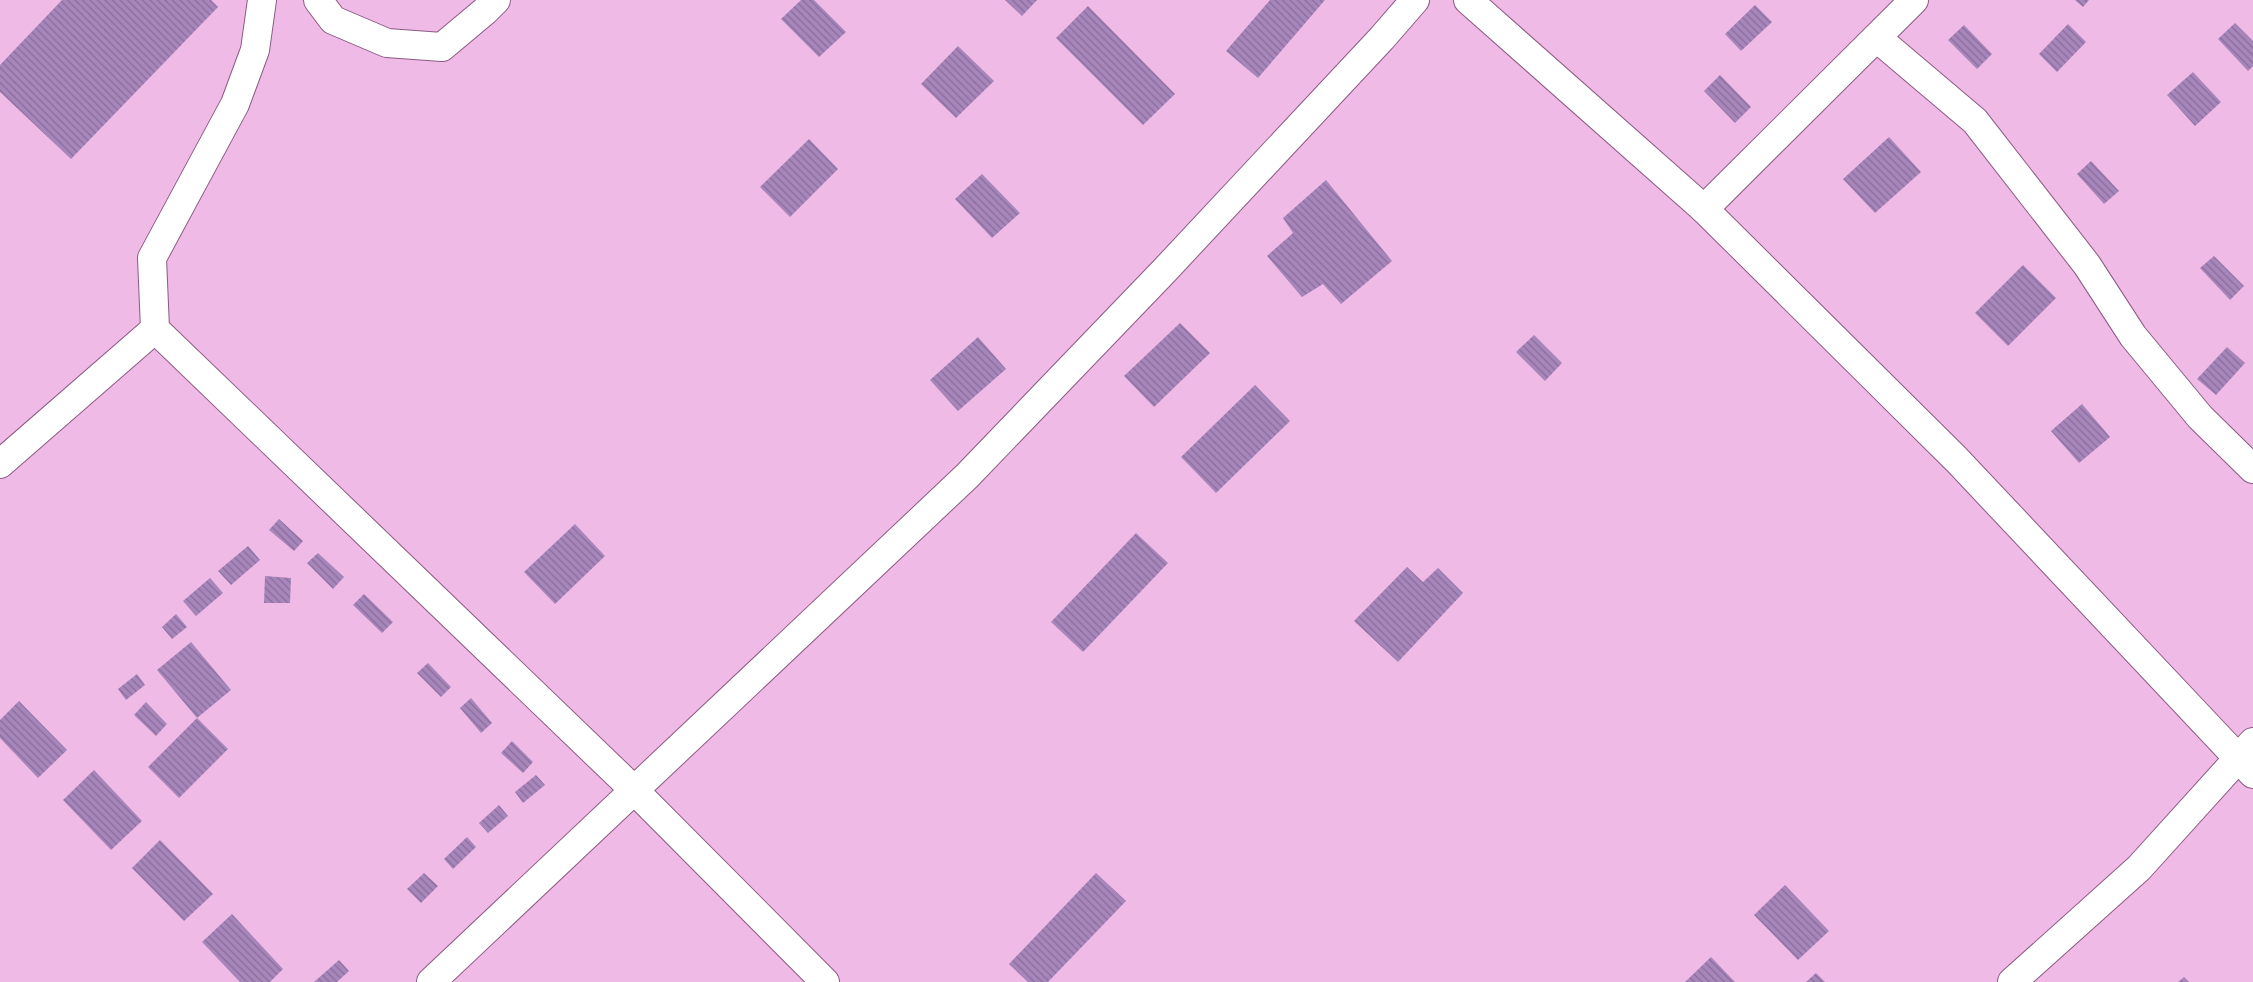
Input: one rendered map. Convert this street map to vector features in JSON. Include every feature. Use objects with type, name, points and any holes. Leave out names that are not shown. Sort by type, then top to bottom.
[{"type":"street","points":[[262,0],[255,50],[235,104],[152,258],[155,329],[633,789],[825,982]]},
{"type":"street","points":[[318,0],[334,20],[387,43],[442,47],[496,0]]},
{"type":"street","points":[[431,982],[633,789],[967,476],[1199,234],[1382,38],[1415,0]]},
{"type":"street","points":[[1468,0],[1704,210],[1957,460],[2248,758],[2139,868],[2012,982]]},
{"type":"street","points":[[1704,210],[1914,0]]},
{"type":"street","points":[[1877,38],[1975,121],[2088,265],[2133,336],[2200,417],[2253,469]]},
{"type":"street","points":[[0,464],[155,329]]},
{"type":"building","points":[[62,0],[211,0],[218,7],[71,159],[0,92],[0,65]]},
{"type":"building","points":[[801,0],[814,0],[846,32],[819,57],[781,19]]},
{"type":"building","points":[[1005,0],[1037,0],[1022,16]]},
{"type":"building","points":[[1270,0],[1325,0],[1258,78],[1226,51]]},
{"type":"building","points":[[2075,0],[2089,0],[2083,7]]},
{"type":"building","points":[[1755,5],[1772,22],[1741,51],[1725,34]]},
{"type":"building","points":[[1088,6],[1175,94],[1143,125],[1056,38]]},
{"type":"building","points":[[2235,23],[2253,41],[2253,66],[2248,71],[2218,39]]},
{"type":"building","points":[[2068,24],[2086,42],[2057,72],[2039,54]]},
{"type":"building","points":[[1964,25],[1992,54],[1977,69],[1948,40]]},
{"type":"building","points":[[958,46],[994,81],[956,118],[921,84]]},
{"type":"building","points":[[2193,72],[2221,102],[2195,126],[2167,95]]},
{"type":"building","points":[[1720,75],[1751,107],[1735,123],[1704,91]]},
{"type":"building","points":[[1889,137],[1921,172],[1875,213],[1843,179]]},
{"type":"building","points":[[809,139],[838,169],[790,217],[760,187]]},
{"type":"building","points":[[2091,161],[2119,191],[2104,204],[2077,174]]},
{"type":"building","points":[[982,174],[1020,213],[992,238],[955,199]]},
{"type":"building","points":[[1326,180],[1392,261],[1341,304],[1323,284],[1302,297],[1267,256],[1293,233],[1283,218]]},
{"type":"building","points":[[2214,256],[2244,286],[2230,300],[2200,268]]},
{"type":"building","points":[[2023,265],[2056,298],[2008,346],[1975,313]]},
{"type":"building","points":[[1180,323],[1210,353],[1154,407],[1124,376]]},
{"type":"building","points":[[1534,335],[1562,363],[1545,381],[1516,352]]},
{"type":"building","points":[[978,337],[1006,369],[958,411],[930,380]]},
{"type":"building","points":[[2227,347],[2245,363],[2216,395],[2197,379]]},
{"type":"building","points":[[1255,385],[1290,421],[1216,493],[1181,457]]},
{"type":"building","points":[[2082,404],[2110,437],[2079,463],[2051,431]]},
{"type":"building","points":[[279,519],[303,541],[294,551],[269,530]]},
{"type":"building","points":[[575,524],[605,556],[555,604],[524,572]]},
{"type":"building","points":[[1136,533],[1168,563],[1083,652],[1051,622]]},
{"type":"building","points":[[248,546],[260,560],[231,585],[218,571]]},
{"type":"building","points":[[318,553],[344,577],[333,589],[307,563]]},
{"type":"building","points":[[1407,567],[1423,582],[1438,568],[1463,593],[1398,662],[1354,621]]},
{"type":"building","points":[[265,576],[291,578],[290,603],[264,603]]},
{"type":"building","points":[[210,578],[223,593],[196,616],[183,601]]},
{"type":"building","points":[[364,594],[393,622],[382,633],[353,605]]},
{"type":"building","points":[[176,614],[187,627],[172,639],[162,627]]},
{"type":"building","points":[[191,642],[231,690],[197,718],[157,670]]},
{"type":"building","points":[[428,663],[451,687],[441,697],[417,673]]},
{"type":"building","points":[[137,674],[145,685],[126,700],[118,689]]},
{"type":"building","points":[[471,698],[492,723],[481,733],[460,708]]},
{"type":"building","points":[[19,701],[67,750],[38,778],[0,738],[0,720]]},
{"type":"building","points":[[146,702],[167,724],[156,736],[134,715]]},
{"type":"building","points":[[197,718],[228,749],[179,798],[148,767]]},
{"type":"building","points":[[512,741],[533,762],[523,773],[501,753]]},
{"type":"building","points":[[94,770],[142,821],[111,850],[63,800]]},
{"type":"building","points":[[536,775],[545,785],[523,803],[515,792]]},
{"type":"building","points":[[499,805],[508,816],[488,833],[479,823]]},
{"type":"building","points":[[467,837],[476,847],[453,869],[444,859]]},
{"type":"building","points":[[160,840],[213,894],[184,921],[132,868]]},
{"type":"building","points":[[424,873],[438,886],[421,903],[407,889]]},
{"type":"building","points":[[1096,873],[1126,901],[1048,982],[1028,982],[1009,964]]},
{"type":"building","points":[[1785,885],[1829,931],[1798,960],[1754,915]]},
{"type":"building","points":[[232,914],[283,969],[270,982],[240,982],[202,942]]},
{"type":"building","points":[[1711,957],[1735,982],[1685,982]]},
{"type":"building","points":[[339,960],[349,971],[337,982],[314,982]]},
{"type":"building","points":[[1816,973],[1825,982],[1806,982]]},
{"type":"building","points":[[2184,977],[2189,982],[2178,982]]}]
